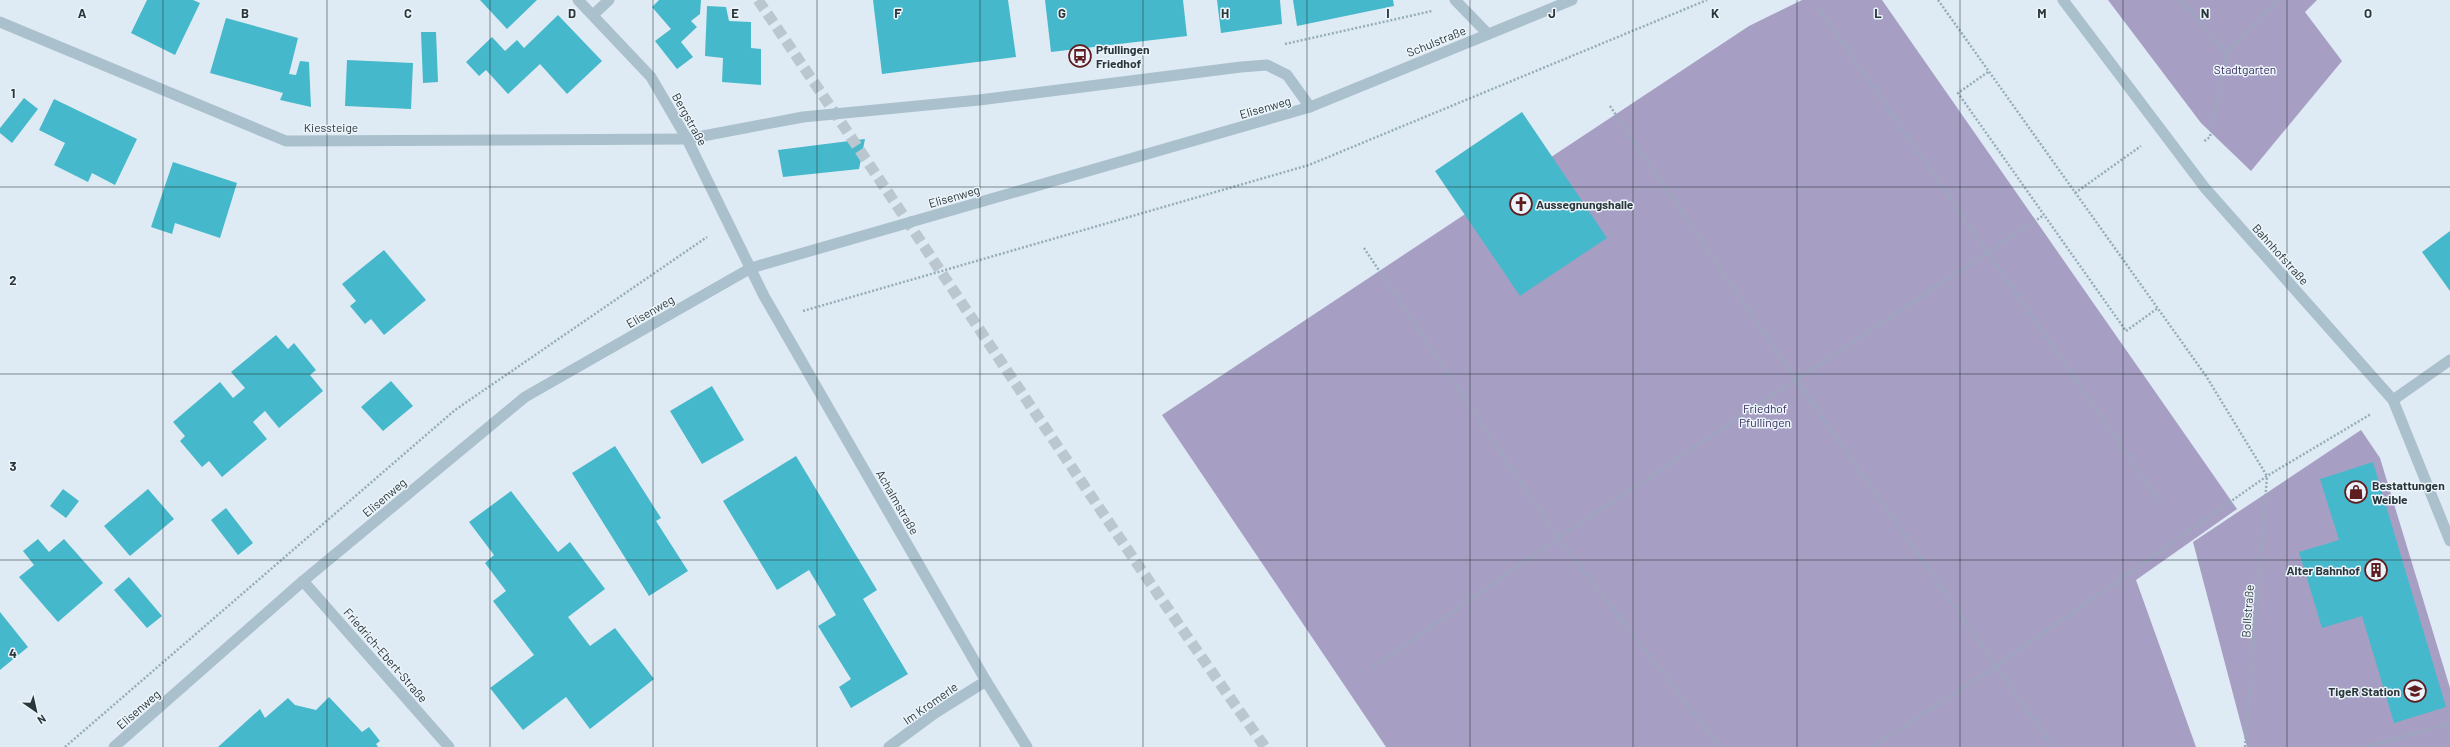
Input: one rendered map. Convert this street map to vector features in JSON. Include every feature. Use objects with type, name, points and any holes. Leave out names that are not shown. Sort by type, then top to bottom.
[{"type":"street","name":"Bergstraße","points":[[578,0],[652,77],[687,139],[751,268]]},
{"type":"street","points":[[593,15],[609,0]]},
{"type":"street","name":"Schulstraße","points":[[1310,107],[1572,0]]},
{"type":"street","name":"Bahnhofstraße","points":[[2063,0],[2205,188],[2393,400],[2450,541]]},
{"type":"street","points":[[1458,2],[1488,34]]},
{"type":"street","name":"Kiessteige","points":[[0,22],[286,141],[687,139],[802,117],[986,99],[1267,65]]},
{"type":"street","points":[[1267,65],[1287,75],[1310,107]]},
{"type":"street","name":"Elisenweg","points":[[114,747],[303,581],[525,397],[751,268],[1310,107]]},
{"type":"street","name":"Achalmstraße","points":[[751,268],[778,319],[986,681],[1027,747]]},
{"type":"street","points":[[2393,400],[2450,360]]},
{"type":"street","name":"Friedrich-Ebert-Straße","points":[[303,581],[450,747]]},
{"type":"street","name":"Im Kromerle","points":[[890,747],[935,713],[986,681]]},
{"type":"path","points":[[778,319],[1310,165],[1707,0]]},
{"type":"path","points":[[1938,0],[2206,376],[2267,476]]},
{"type":"path","points":[[2181,0],[2226,53]]},
{"type":"path","points":[[2199,144],[2210,137],[2226,53],[2278,0]]},
{"type":"path","points":[[1267,65],[1276,46],[1458,2]]},
{"type":"path","points":[[1818,7],[1987,254],[2161,503]]},
{"type":"path","points":[[1988,72],[1958,93],[2126,331],[2158,308]]},
{"type":"path","points":[[1610,106],[1797,381],[2053,747]]},
{"type":"path","points":[[2075,193],[2162,131]]},
{"type":"path","points":[[1374,666],[1558,538],[1797,381],[2044,215]]},
{"type":"path","points":[[1364,248],[1558,538],[1720,747]]},
{"type":"path","points":[[1873,747],[1996,666],[2267,476],[2393,400]]},
{"type":"path","name":"Bollstraße","points":[[2245,747],[2267,476]]},
{"type":"path","points":[[2364,747],[2450,724]]},
{"type":"path","points":[[2383,743],[2384,747]]},
{"type":"green space","name":"Friedhof Pfullingen","points":[[1802,0],[1882,0],[2237,509],[2136,580],[2196,747],[1386,747],[1162,415],[1749,26]]},
{"type":"green space","name":"Stadtgarten","points":[[2108,0],[2317,0],[2305,12],[2342,61],[2251,171],[2201,123]]},
{"type":"green space","points":[[2361,430],[2380,458],[2450,688],[2450,747],[2247,747],[2193,542]]},
{"type":"building","points":[[147,0],[193,0],[200,3],[175,55],[131,33]]},
{"type":"building","points":[[480,0],[537,0],[507,29]]},
{"type":"building","points":[[659,0],[701,0],[700,14],[691,21],[697,27],[681,42],[693,57],[677,69],[655,41],[671,29],[652,7]]},
{"type":"building","points":[[873,0],[1008,0],[1016,57],[882,74]]},
{"type":"building","points":[[1045,0],[1183,0],[1187,36],[1051,52]]},
{"type":"building","points":[[1217,0],[1280,0],[1282,24],[1221,33]]},
{"type":"building","points":[[1293,0],[1393,0],[1394,6],[1297,26]]},
{"type":"building","points":[[707,6],[726,7],[729,21],[751,22],[751,48],[761,49],[761,85],[722,82],[723,58],[705,56]]},
{"type":"building","points":[[558,15],[602,61],[567,94],[540,64],[508,94],[486,70],[479,76],[466,62],[492,37],[505,51],[517,40],[524,48]]},
{"type":"building","points":[[226,18],[298,38],[289,74],[296,75],[300,61],[309,62],[311,107],[280,100],[283,93],[210,73]]},
{"type":"building","points":[[421,32],[436,32],[438,82],[423,83]]},
{"type":"building","points":[[347,60],[413,63],[411,109],[345,106]]},
{"type":"building","points":[[24,98],[38,109],[12,143],[0,133],[0,128]]},
{"type":"building","points":[[54,99],[137,139],[115,185],[92,173],[88,182],[54,165],[65,143],[39,130]]},
{"type":"building","name":"Aussegnungshalle","points":[[1522,112],[1607,238],[1520,296],[1435,171]]},
{"type":"building","points":[[865,139],[859,169],[783,177],[778,150]]},
{"type":"building","points":[[173,162],[237,183],[220,238],[175,223],[172,234],[151,227]]},
{"type":"building","points":[[2450,231],[2450,291],[2422,252]]},
{"type":"building","points":[[384,250],[426,300],[384,335],[371,319],[365,324],[350,306],[356,301],[342,284]]},
{"type":"building","points":[[276,335],[288,349],[294,343],[316,370],[310,375],[323,391],[279,428],[265,411],[253,422],[267,439],[222,477],[209,461],[202,467],[180,441],[185,436],[173,422],[220,382],[233,398],[245,388],[231,372]]},
{"type":"building","points":[[391,381],[413,406],[383,431],[361,407]]},
{"type":"building","points":[[712,386],[744,440],[702,464],[670,411]]},
{"type":"building","points":[[615,446],[661,518],[656,521],[688,571],[649,596],[572,473]]},
{"type":"building","points":[[796,456],[877,590],[863,599],[908,674],[851,708],[839,687],[851,679],[818,626],[836,615],[809,570],[777,590],[723,501]]},
{"type":"building","name":"Alter Bahnhof","points":[[2373,462],[2446,707],[2394,723],[2362,616],[2322,628],[2299,552],[2339,540],[2320,479]]},
{"type":"building","points":[[63,489],[79,501],[66,518],[50,506]]},
{"type":"building","points":[[148,489],[174,519],[130,556],[104,526]]},
{"type":"building","points":[[511,491],[558,552],[570,542],[605,589],[568,617],[590,646],[615,628],[654,679],[590,729],[566,697],[523,730],[490,688],[534,655],[493,601],[506,591],[485,563],[494,555],[469,522]]},
{"type":"building","points":[[226,508],[253,543],[238,555],[211,520]]},
{"type":"building","points":[[38,539],[49,552],[64,539],[103,583],[58,622],[19,577],[34,565],[23,551]]},
{"type":"building","points":[[129,577],[162,616],[147,628],[114,590]]},
{"type":"building","points":[[0,612],[28,647],[0,670]]},
{"type":"building","points":[[329,697],[362,732],[369,727],[380,741],[376,744],[378,747],[218,747],[260,709],[265,718],[288,698],[295,705],[316,710]]},
{"type":"tunnel","points":[[758,0],[1136,562],[1265,747]]},
{"type":"place","name":"Pfullingen Friedhof","points":[[1080,56]]},
{"type":"place","name":"Aussegnungshalle","points":[[1521,204]]},
{"type":"place","name":"Bestattungen Weible","points":[[2356,492]]},
{"type":"place","name":"Alter Bahnhof","points":[[2376,570]]},
{"type":"place","name":"TigeR Station","points":[[2415,691]]}]
